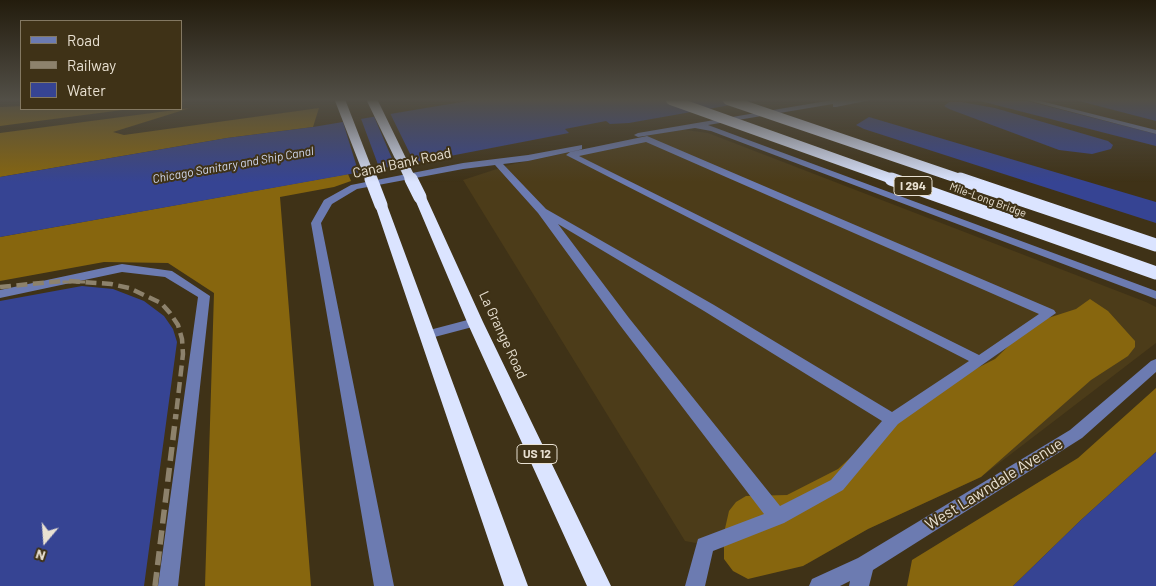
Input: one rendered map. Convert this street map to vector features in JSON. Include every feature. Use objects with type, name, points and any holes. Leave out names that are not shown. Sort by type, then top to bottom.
[{"type":"highway","points":[[351,127],[381,205],[516,586]]},
{"type":"highway","name":"La Grange Road","points":[[386,127],[420,197],[599,586]]},
{"type":"highway","name":"Mile-Long Bridge","points":[[748,127],[1156,273]]},
{"type":"highway","name":"Mile-Long Bridge","points":[[809,127],[1156,245]]},
{"type":"lane","name":"Canal Bank Road","points":[[384,586],[316,222],[328,202],[354,187],[463,166],[498,162],[676,127]]},
{"type":"lane","points":[[703,127],[713,129],[1156,295]]},
{"type":"lane","points":[[1138,127],[1156,132]]},
{"type":"lane","points":[[695,586],[705,545],[777,517],[837,485],[892,420],[1049,313],[647,139],[570,155],[980,360]]},
{"type":"lane","points":[[498,162],[501,168],[542,211],[624,321],[777,517]]},
{"type":"lane","points":[[542,211],[709,308],[892,420]]},
{"type":"lane","points":[[0,294],[122,268],[168,274],[204,296],[168,586]]},
{"type":"lane","points":[[427,335],[476,322]]},
{"type":"lane","name":"West Lawndale Avenue","points":[[819,586],[864,564],[1076,434],[1156,364]]},
{"type":"lane","points":[[859,586],[864,564]]},
{"type":"shaded area","points":[[43,127],[128,127],[113,132],[124,135],[179,127],[310,127],[227,138],[0,177],[0,133]]},
{"type":"shaded area","points":[[675,130],[708,133],[1146,302],[1156,307],[1156,343],[981,477],[868,529],[807,564],[685,541],[463,180],[509,165]]},
{"type":"shaded area","points":[[348,174],[351,181],[334,187],[280,197],[311,586],[205,586],[214,293],[168,263],[104,262],[0,281],[0,237]]},
{"type":"shaded area","points":[[1090,299],[1108,311],[1135,341],[1135,347],[1128,356],[1091,380],[981,477],[868,529],[803,566],[748,579],[733,571],[724,559],[724,533],[729,511],[736,502],[746,496],[787,495],[838,469],[912,401],[995,359],[1018,337],[1045,319],[1076,309]]},
{"type":"shaded area","points":[[1156,388],[1156,452],[1081,520],[1013,586],[907,586],[912,560],[1078,458]]},
{"type":"water","name":"Chicago Sanitary and Ship Canal","points":[[310,127],[573,127],[565,129],[569,133],[450,156],[0,237],[0,177],[227,138]]},
{"type":"water","points":[[861,127],[904,127],[1156,202],[1156,223]]},
{"type":"water","points":[[998,127],[1061,127],[1108,141],[1113,145],[1111,149],[1092,154],[1059,150]]},
{"type":"water","points":[[1083,127],[1130,127],[1156,134],[1156,146]]},
{"type":"water","points":[[82,286],[113,289],[144,301],[164,316],[173,329],[177,342],[144,586],[0,586],[0,301]]},
{"type":"water","points":[[1156,452],[1156,586],[1013,586],[1081,520]]},
{"type":"pier","points":[[345,127],[364,127],[380,170],[359,174]]},
{"type":"pier","points":[[379,127],[397,127],[415,164],[396,168]]},
{"type":"railway","points":[[52,282],[62,281]]},
{"type":"railway","points":[[69,281],[83,282]]},
{"type":"railway","points":[[0,287],[52,282]]},
{"type":"railway","points":[[52,282],[83,282]]},
{"type":"railway","points":[[83,282],[88,282]]},
{"type":"railway","points":[[83,282],[111,284],[129,288],[161,303],[170,313],[178,325],[182,339],[183,354],[176,415]]},
{"type":"railway","points":[[155,586],[176,414]]}]
